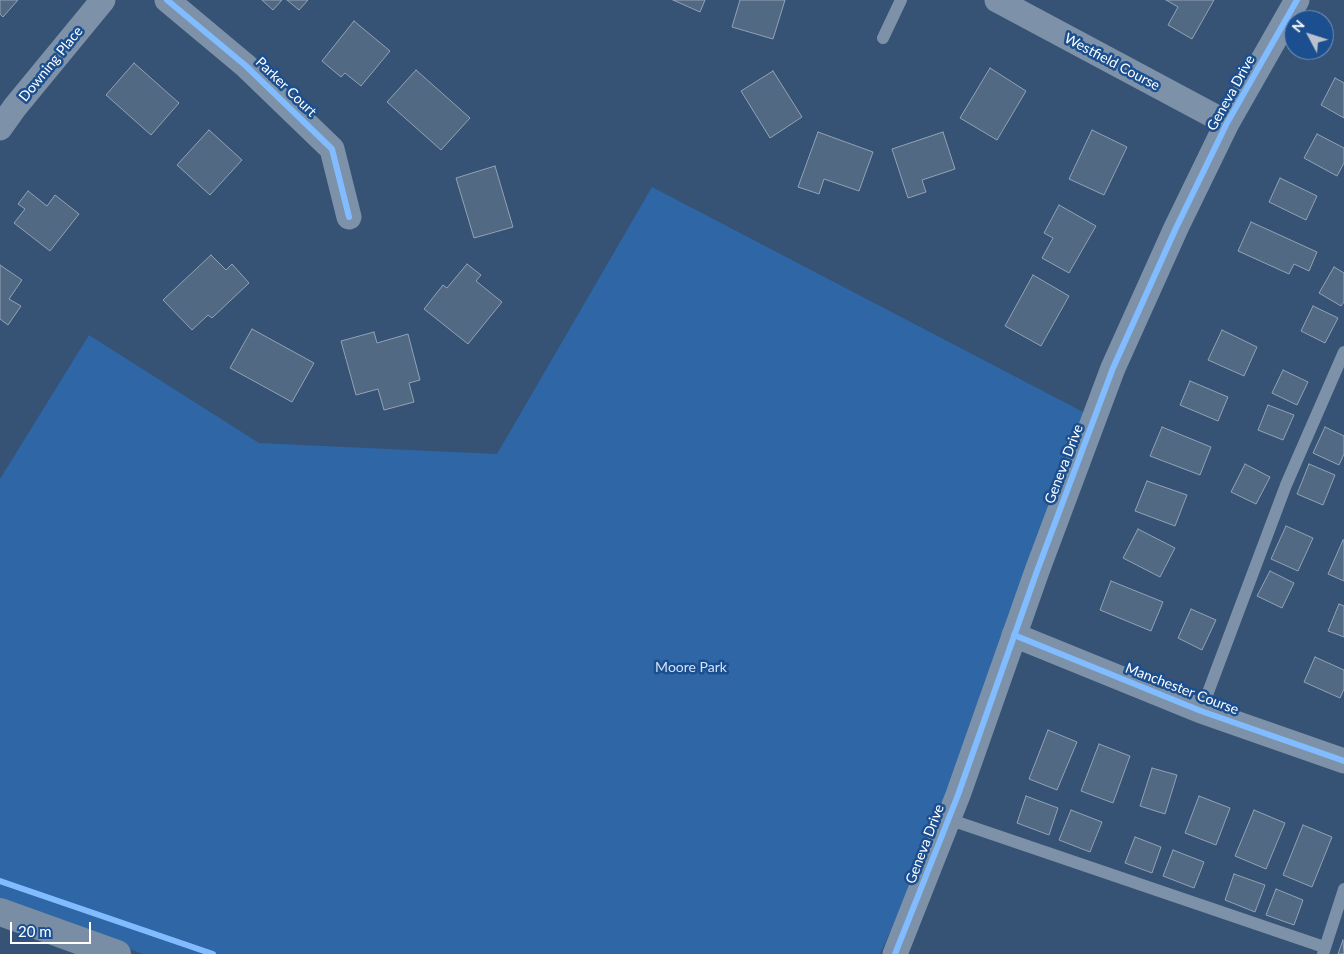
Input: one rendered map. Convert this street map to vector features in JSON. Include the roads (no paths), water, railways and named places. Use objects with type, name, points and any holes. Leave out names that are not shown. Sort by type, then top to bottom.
[{"type":"street","name":"Downing Place","points":[[0,128],[103,0]]},
{"type":"street","name":"Parker Court","points":[[167,0],[246,66],[332,149],[349,217]]},
{"type":"street","name":"Westfield Course","points":[[997,0],[1227,123]]},
{"type":"street","name":"Geneva Drive","points":[[896,954],[948,819],[1113,368],[1176,228],[1227,123],[1297,0]]},
{"type":"street","name":"Manchester Course","points":[[1014,635],[1201,711],[1344,761]]},
{"type":"street","points":[[0,912],[117,954]]},
{"type":"lane","points":[[883,38],[901,0]]},
{"type":"lane","points":[[1201,711],[1286,485],[1344,352]]},
{"type":"lane","points":[[948,819],[1323,951],[1344,889]]},
{"type":"park label","name":"Moore Park","points":[[691,667]]}]
